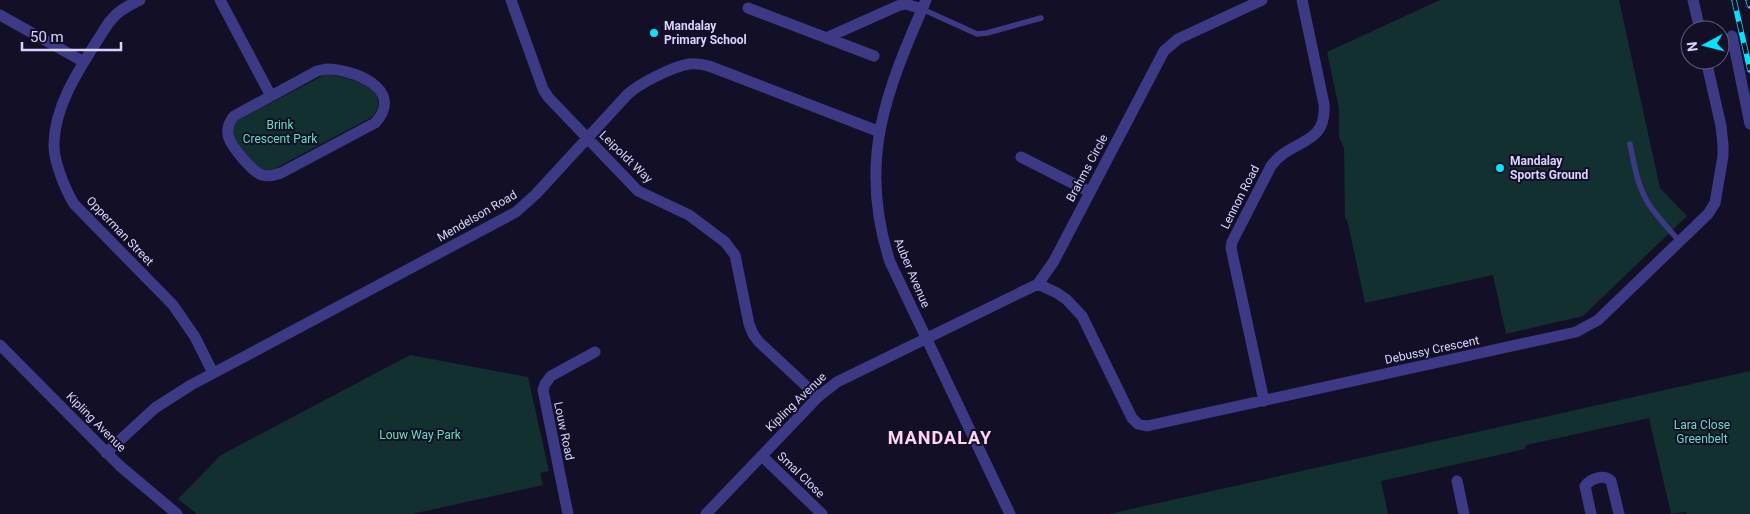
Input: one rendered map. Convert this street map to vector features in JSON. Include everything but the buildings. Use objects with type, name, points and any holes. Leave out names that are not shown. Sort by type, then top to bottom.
[{"type":"street","name":"Opperman Street","points":[[140,0],[122,10],[110,20],[84,62],[63,104],[54,137],[55,154],[69,196],[84,216],[173,305],[195,337],[213,373]]},
{"type":"street","points":[[220,0],[271,96]]},
{"type":"street","name":"Leipoldt Way","points":[[510,0],[546,93],[586,139],[638,191],[689,215],[725,242],[735,255],[749,324],[753,334],[818,398]]},
{"type":"street","name":"Brahms Circle","points":[[927,339],[1038,284],[1054,261],[1164,51],[1178,39],[1262,0]]},
{"type":"street","name":"Lennon Road","points":[[1264,401],[1231,248],[1232,242],[1271,166],[1280,155],[1317,132],[1324,121],[1324,104],[1302,0]]},
{"type":"street","points":[[1693,0],[1698,20]]},
{"type":"street","points":[[826,38],[900,5],[924,5]]},
{"type":"street","name":"Auber Avenue","points":[[924,5],[898,66],[887,100],[880,132],[875,182],[879,224],[890,262],[1010,514]]},
{"type":"street","points":[[748,8],[874,56]]},
{"type":"street","points":[[0,15],[84,62]]},
{"type":"street","points":[[1732,36],[1750,124]]},
{"type":"street","name":"Mendelson Road","points":[[106,453],[155,408],[213,373],[516,212],[526,205],[635,87],[680,66],[696,63],[709,66],[880,132]]},
{"type":"street","points":[[330,69],[373,82],[382,92],[384,106],[379,118],[375,122],[281,173],[268,176],[256,172],[232,146],[227,135],[227,128],[234,116],[271,96],[318,71],[330,69]]},
{"type":"street","name":"Debussy Crescent","points":[[1038,284],[1067,300],[1082,316],[1132,418],[1138,424],[1151,426],[1582,329],[1598,320],[1680,242],[1715,203],[1719,186],[1723,145],[1721,126],[1708,70]]},
{"type":"street","points":[[1021,157],[1090,192]]},
{"type":"street","name":"Kipling Avenue","points":[[706,514],[818,398],[837,382],[927,339]]},
{"type":"street","name":"Kipling Avenue","points":[[0,345],[106,453],[177,514]]},
{"type":"street","name":"Louw Road","points":[[568,514],[543,390],[544,384],[551,376],[595,352]]},
{"type":"street","name":"Smal Close","points":[[762,456],[822,514]]},
{"type":"street","points":[[1591,514],[1585,486],[1590,480],[1603,477],[1609,478],[1611,481],[1619,514]]},
{"type":"street","points":[[1457,480],[1464,514]]},
{"type":"lane","points":[[924,5],[977,34],[1041,18]]},
{"type":"lane","points":[[1630,144],[1638,179],[1645,197],[1657,216],[1680,242]]},
{"type":"green space","name":"Mandalay Sports Ground","points":[[1440,0],[1619,0],[1660,188],[1687,216],[1583,316],[1506,334],[1493,275],[1365,303],[1347,219],[1345,219],[1344,148],[1339,137],[1339,108],[1327,52]]},
{"type":"green space","name":"Brink Crescent Park","points":[[326,74],[356,81],[373,91],[377,98],[377,107],[372,117],[276,168],[266,170],[253,163],[234,138],[233,128],[238,120]]},
{"type":"green space","name":"Louw Way Park","points":[[410,355],[528,377],[549,471],[540,473],[543,485],[412,514],[197,514],[178,499],[221,455]]},
{"type":"green space","name":"Lara Close Greenbelt","points":[[1750,371],[1750,514],[1686,514],[1686,512],[1671,514],[1649,418],[1526,445],[1525,449],[1381,481],[1388,514],[1109,514]]},
{"type":"railway","points":[[1734,0],[1750,70]]},
{"type":"railway","points":[[1748,0],[1750,6]]},
{"type":"place","name":"Mandalay Primary School","points":[[654,33]]},
{"type":"place","name":"Mandalay Sports Ground","points":[[1500,168]]},
{"type":"district","name":"MANDALAY","points":[[940,437]]}]
